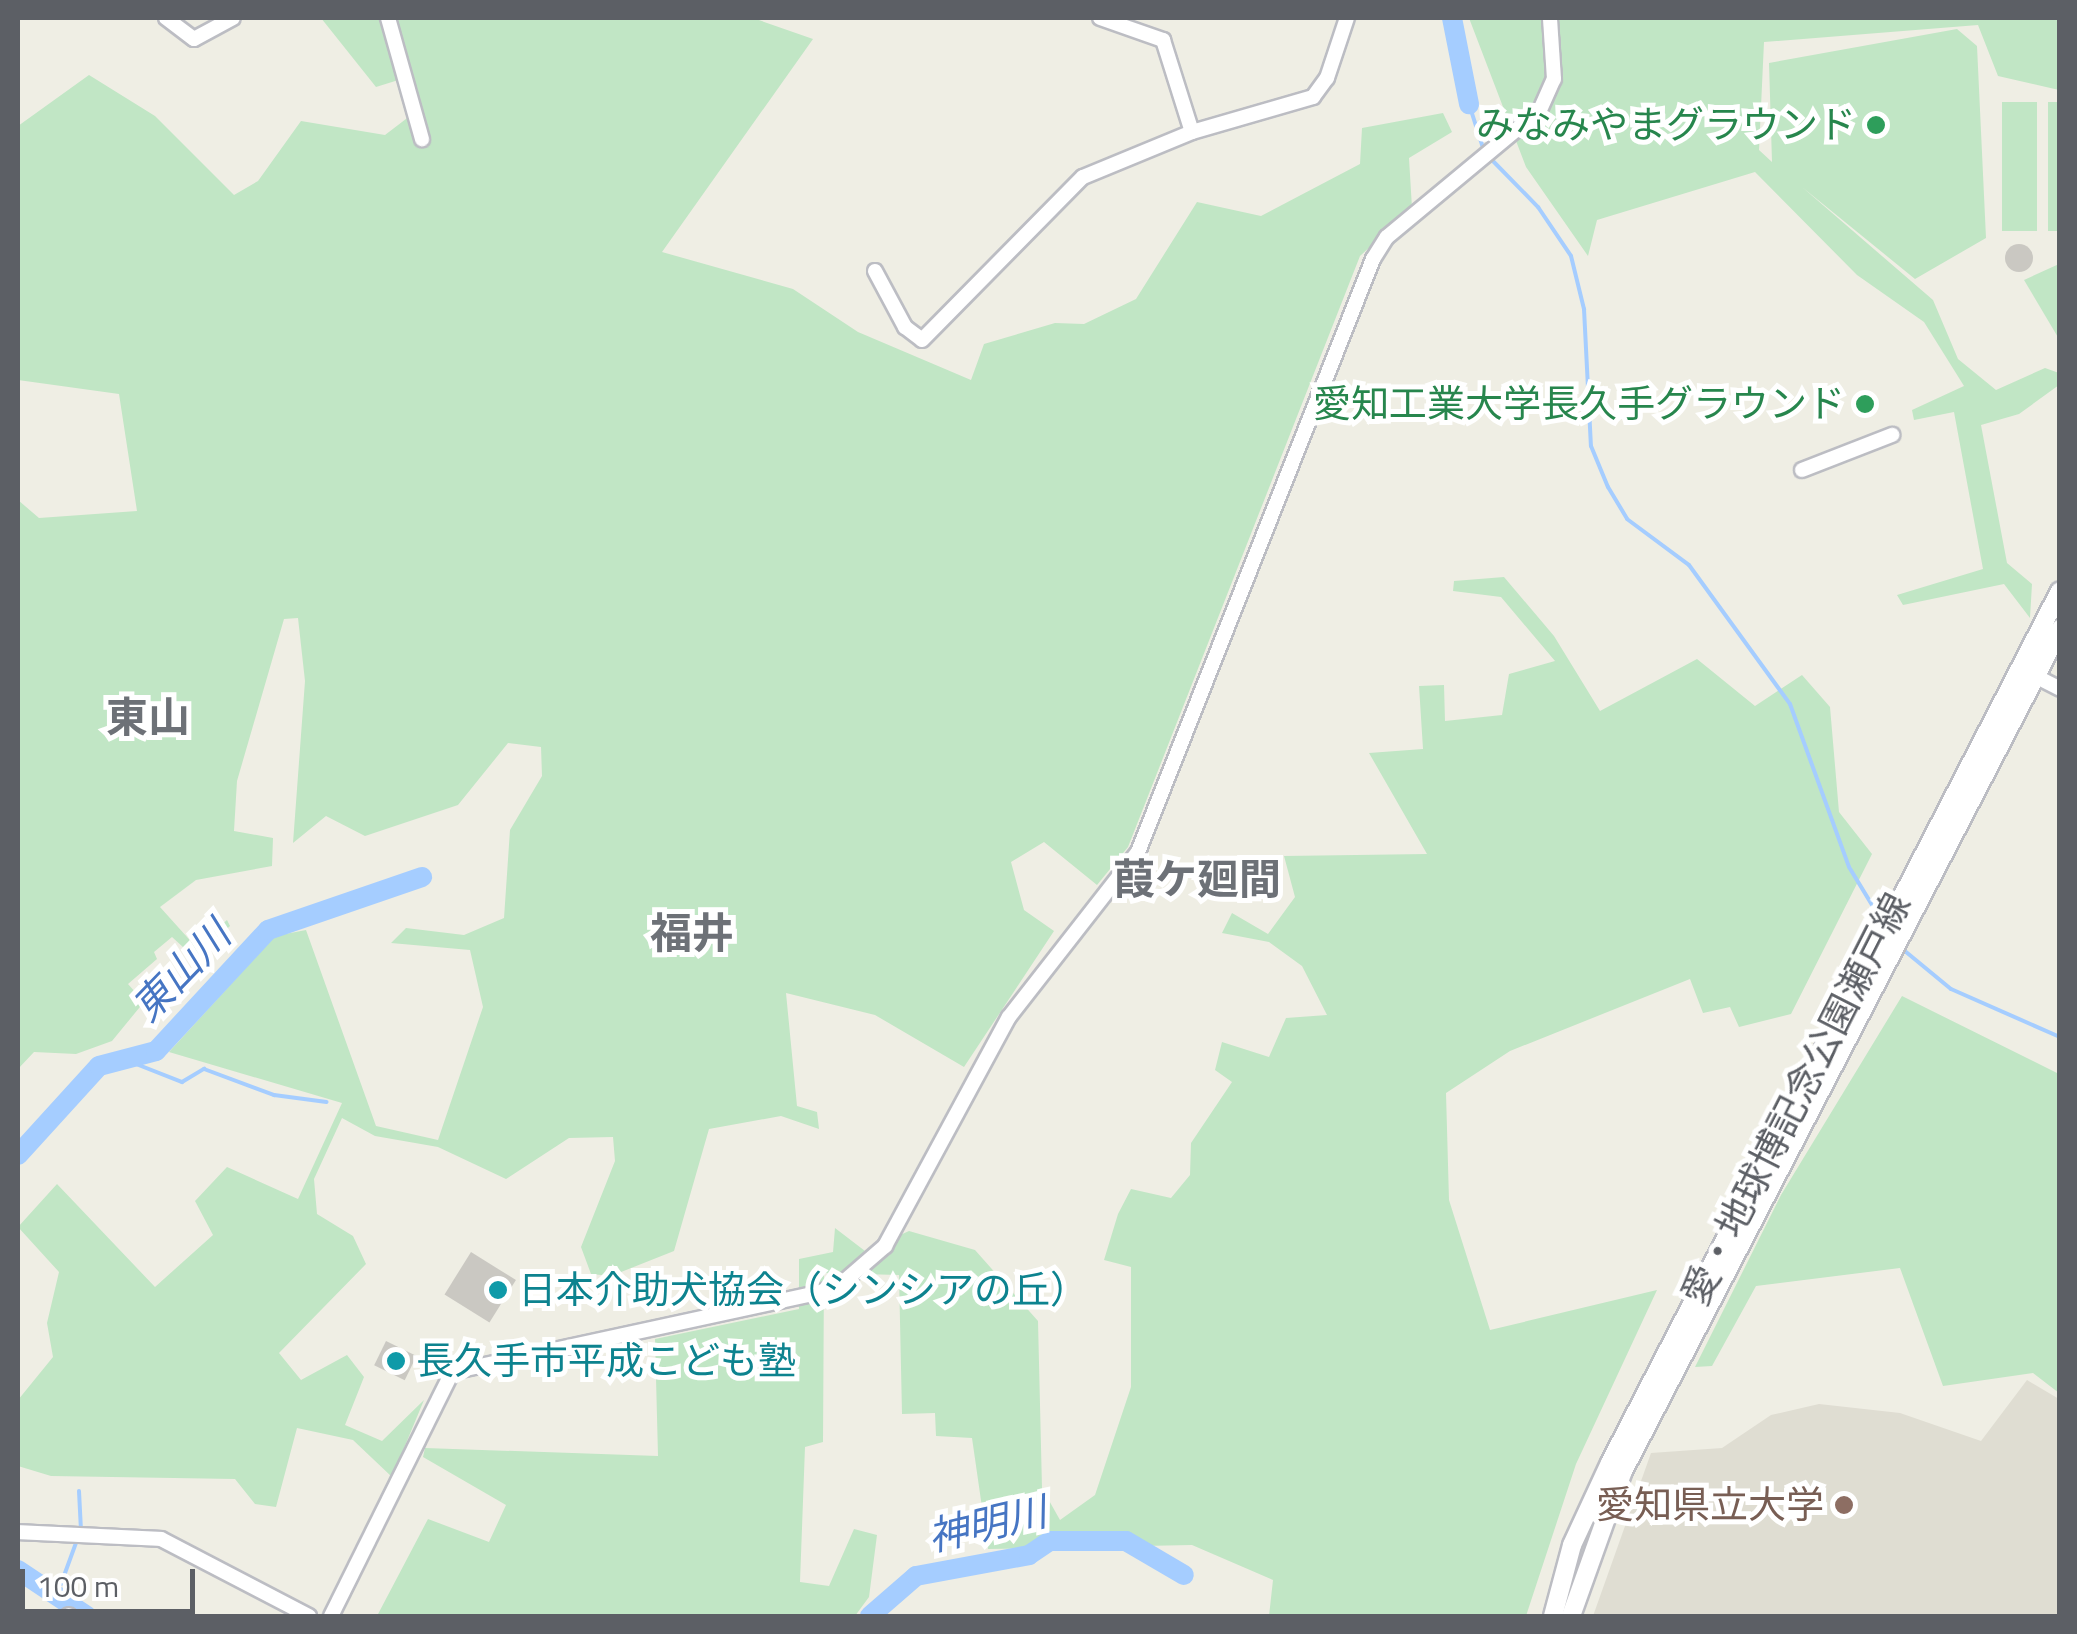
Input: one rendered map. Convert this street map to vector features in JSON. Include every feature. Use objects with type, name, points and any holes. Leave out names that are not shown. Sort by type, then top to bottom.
[{"type":"main road","name":"愛・地球博記念公園瀬戸線","points":[[1572,1616],[1623,1471],[2026,672],[2060,591]]},
{"type":"main road","name":"愛・地球博記念公園瀬戸線","points":[[2026,672],[2060,629]]},
{"type":"main road","name":"愛・地球博記念公園瀬戸線","points":[[1553,1616],[1572,1546],[1610,1462],[1881,956]]},
{"type":"street","points":[[166,18],[194,39],[233,18]]},
{"type":"street","points":[[388,18],[422,139]]},
{"type":"street","points":[[1100,18],[1163,40],[1192,132]]},
{"type":"street","points":[[875,271],[922,340],[1083,176],[1192,132],[1313,97],[1327,78],[1346,18]]},
{"type":"street","points":[[331,1616],[452,1372],[817,1293],[840,1285],[886,1246],[1009,1017],[1138,852],[1372,259],[1387,237],[1540,110],[1554,80],[1550,18]]},
{"type":"street","points":[[1802,470],[1892,435]]},
{"type":"street","points":[[2026,672],[2060,688]]},
{"type":"street","points":[[18,1532],[162,1540],[309,1616]]},
{"type":"shaded area","name":"愛知県立大学","points":[[2027,1380],[2059,1399],[2059,1616],[1593,1616],[1651,1453],[1722,1448],[1771,1415],[1819,1404],[1900,1413],[1981,1441]]},
{"type":"green space","points":[[321,18],[753,18],[813,39],[662,252],[793,289],[858,332],[971,380],[984,344],[1055,323],[1084,324],[1136,299],[1197,202],[1261,216],[1360,164],[1362,128],[1443,113],[1452,132],[1409,158],[1412,208],[1360,256],[1128,847],[1097,885],[1044,842],[1011,862],[1024,910],[1054,931],[964,1067],[875,1015],[786,993],[797,1106],[817,1112],[819,1129],[781,1116],[709,1129],[674,1251],[611,1276],[591,1274],[581,1247],[615,1161],[613,1137],[569,1138],[506,1179],[438,1147],[375,1136],[342,1118],[314,1179],[317,1214],[353,1236],[366,1264],[279,1353],[301,1380],[347,1355],[364,1377],[345,1425],[382,1441],[424,1400],[392,1477],[353,1440],[297,1428],[276,1507],[255,1504],[235,1479],[51,1476],[18,1466],[18,1400],[53,1357],[47,1323],[59,1272],[18,1227],[57,1184],[155,1287],[213,1235],[195,1201],[227,1167],[298,1199],[342,1103],[169,1052],[275,936],[306,930],[376,1126],[438,1140],[483,1007],[470,950],[391,943],[406,928],[464,935],[504,918],[510,830],[542,776],[541,747],[508,743],[458,805],[365,836],[326,816],[293,843],[305,681],[298,618],[284,619],[237,781],[234,831],[273,838],[272,866],[196,880],[160,907],[196,947],[227,920],[230,926],[195,958],[172,937],[154,952],[157,959],[128,984],[144,1002],[112,1041],[76,1054],[34,1052],[18,1069],[18,500],[39,518],[137,511],[119,394],[18,380],[18,126],[89,75],[155,116],[234,195],[258,181],[301,121],[385,135],[419,109],[408,77],[376,87]]},
{"type":"green space","points":[[1469,18],[2059,18],[2059,90],[1998,76],[1978,25],[1764,42],[1759,150],[1772,162],[1769,63],[1957,29],[1977,46],[1986,238],[1915,279],[1802,187],[1933,300],[1958,359],[1996,390],[2045,368],[2059,373],[2059,385],[2019,414],[1981,425],[2007,563],[2032,584],[2030,618],[2004,584],[1903,605],[1897,595],[1983,569],[1954,412],[1914,420],[1912,410],[1964,386],[1924,322],[1857,275],[1755,172],[1597,220],[1588,256],[1526,167]]},
{"type":"green space","points":[[2002,102],[2037,102],[2037,231],[2002,231]]},
{"type":"green space","points":[[2048,102],[2059,102],[2059,231],[2048,231]]},
{"type":"green space","points":[[2059,264],[2059,339],[2024,280]]},
{"type":"green space","points":[[1504,577],[1554,636],[1600,711],[1697,659],[1755,706],[1802,675],[1830,707],[1839,812],[1872,854],[1791,1014],[1739,1027],[1730,1007],[1703,1013],[1690,979],[1510,1051],[1446,1093],[1449,1200],[1490,1330],[1657,1290],[1576,1464],[1526,1616],[1269,1616],[1273,1580],[1192,1545],[988,1549],[972,1438],[936,1436],[935,1413],[902,1414],[899,1275],[824,1273],[823,1442],[805,1447],[800,1582],[829,1586],[854,1529],[877,1535],[869,1597],[855,1616],[377,1616],[428,1519],[489,1542],[506,1505],[423,1457],[425,1448],[658,1456],[655,1339],[799,1309],[799,1259],[833,1252],[835,1228],[865,1251],[909,1231],[975,1250],[1038,1321],[1042,1488],[1060,1520],[1095,1495],[1131,1387],[1131,1267],[1104,1260],[1118,1214],[1131,1189],[1171,1198],[1190,1175],[1191,1143],[1232,1082],[1215,1070],[1222,1042],[1269,1057],[1286,1018],[1327,1015],[1302,966],[1269,942],[1222,933],[1232,913],[1268,934],[1295,897],[1284,856],[1427,854],[1369,753],[1423,749],[1419,686],[1444,685],[1445,721],[1502,715],[1509,674],[1555,661],[1501,597],[1453,591],[1454,581]]},
{"type":"green space","points":[[1902,996],[2059,1074],[2059,1393],[2033,1373],[1943,1386],[1900,1268],[1756,1286],[1712,1366],[1695,1367],[1781,1195]]},
{"type":"building","points":[[2019,244],[2029,248],[2033,258],[2029,268],[2019,272],[2009,268],[2005,258],[2009,248]]},
{"type":"building","name":"日本介助犬協会（シンシアの丘）","points":[[471,1252],[516,1280],[489,1322],[445,1294]]},
{"type":"building","name":"長久手市平成こども塾","points":[[386,1341],[417,1356],[405,1380],[374,1365]]},
{"type":"waterway","points":[[1452,18],[1469,104]]},
{"type":"waterway","points":[[1469,104],[1484,151]]},
{"type":"waterway","points":[[1490,158],[1538,207],[1571,256],[1584,309],[1591,446],[1608,487],[1627,519],[1689,565],[1790,704],[1849,867],[1883,923]]},
{"type":"waterway","name":"東山川","points":[[18,1155],[99,1066],[156,1051],[268,930],[422,877]]},
{"type":"waterway","points":[[1900,947],[1951,989],[2060,1037]]},
{"type":"waterway","points":[[131,1062],[182,1082],[204,1069],[274,1095],[327,1102]]},
{"type":"waterway","points":[[79,1491],[81,1531]]},
{"type":"waterway","points":[[61,1584],[77,1540]]},
{"type":"waterway","name":"神明川","points":[[870,1616],[916,1576],[1029,1555],[1050,1541],[1126,1541],[1184,1575]]},
{"type":"waterway","name":"神明川","points":[[18,1570],[87,1616]]},
{"type":"place","name":"みなみやまグラウンド","points":[[1876,125]]},
{"type":"place","name":"愛知工業大学長久手グラウンド","points":[[1865,404]]},
{"type":"place","name":"日本介助犬協会（シンシアの丘）","points":[[498,1290]]},
{"type":"place","name":"長久手市平成こども塾","points":[[396,1361]]},
{"type":"place","name":"愛知県立大学","points":[[1844,1505]]},
{"type":"district","name":"東山","points":[[148,716]]},
{"type":"district","name":"葭ケ廻間","points":[[1197,878]]},
{"type":"district","name":"福井","points":[[692,932]]}]
